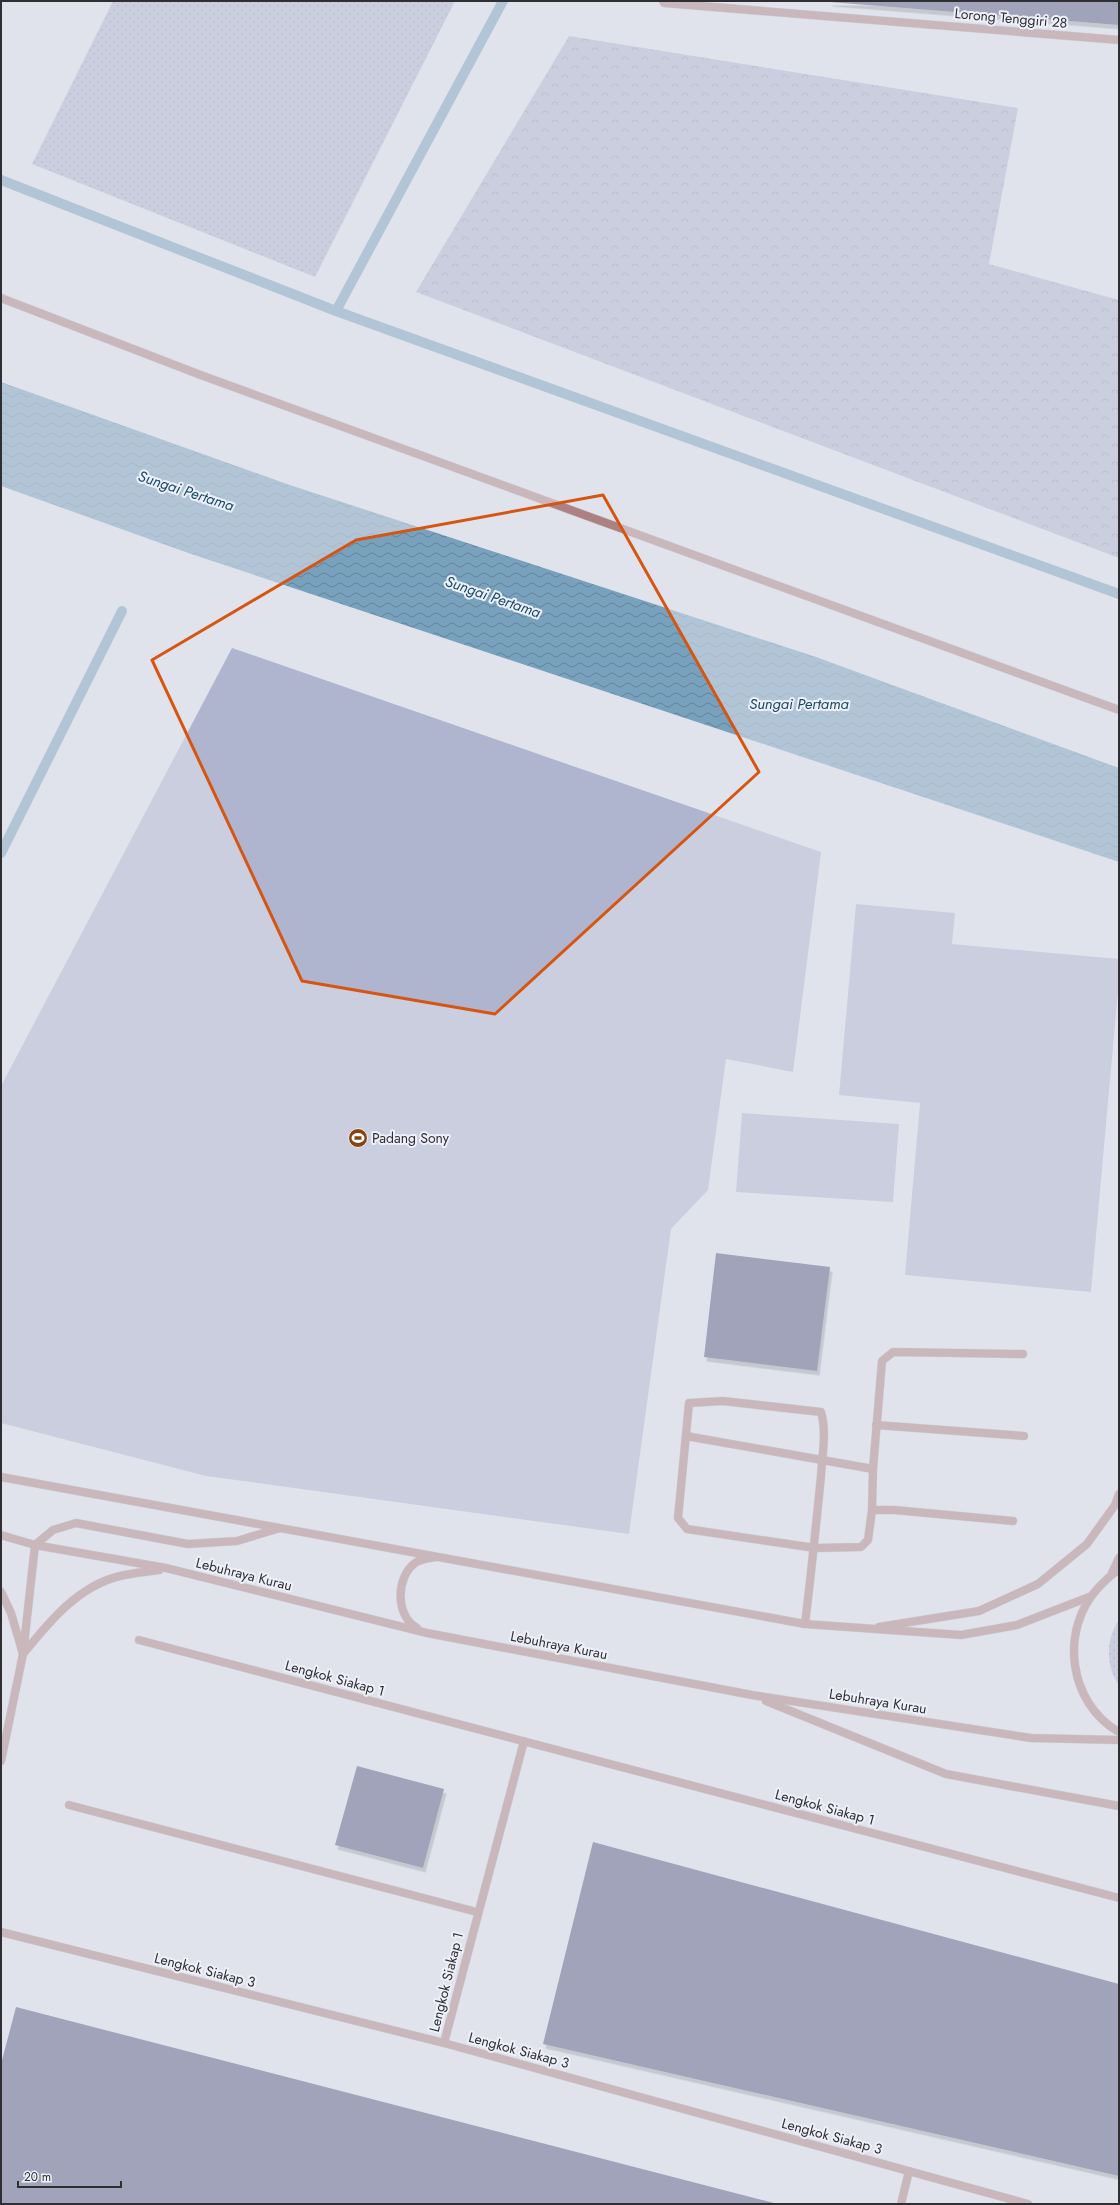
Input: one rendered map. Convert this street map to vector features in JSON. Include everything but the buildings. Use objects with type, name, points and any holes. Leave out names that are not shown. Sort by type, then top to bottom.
[{"type":"street","name":"Lorong Tenggiri 28","points":[[663,1],[664,3],[1119,40]]},
{"type":"street","points":[[1,298],[198,374],[1119,710]]},
{"type":"street","points":[[805,1624],[815,1548],[822,1461],[824,1421],[821,1412],[723,1401],[689,1403],[678,1518],[687,1529],[815,1548],[861,1547],[868,1540],[872,1510],[873,1469],[882,1361],[893,1352],[1023,1354]]},
{"type":"street","points":[[876,1425],[1024,1436]]},
{"type":"street","points":[[686,1436],[873,1469]]},
{"type":"street","points":[[1,1477],[282,1527],[805,1624],[863,1630],[961,1635],[1017,1625],[1089,1597]]},
{"type":"street","points":[[863,1630],[979,1610],[1038,1584],[1087,1544],[1114,1505],[1119,1494]]},
{"type":"street","points":[[872,1510],[894,1510],[1013,1521]]},
{"type":"street","points":[[1,1761],[23,1654],[35,1545],[53,1530],[76,1523],[188,1544],[237,1541],[282,1527]]},
{"type":"street","name":"Lebuhraya Kurau","points":[[1,1536],[35,1545],[166,1568],[427,1633],[752,1695],[1032,1738],[1119,1740]]},
{"type":"street","points":[[427,1633],[410,1624],[402,1612],[402,1578],[415,1563],[428,1558],[442,1557]]},
{"type":"street","points":[[1119,1558],[1116,1571],[1089,1597],[1077,1623],[1073,1652],[1078,1680],[1090,1705],[1109,1726],[1119,1732]]},
{"type":"street","points":[[23,1654],[53,1617],[86,1590],[118,1576],[166,1568]]},
{"type":"street","points":[[1,1592],[11,1613],[23,1654]]},
{"type":"street","name":"Lengkok Siakap 1","points":[[139,1640],[1119,1898]]},
{"type":"street","points":[[752,1695],[946,1774],[1119,1806]]},
{"type":"street","name":"Lengkok Siakap 1","points":[[444,2043],[477,1912],[524,1741]]},
{"type":"street","points":[[69,1805],[477,1912]]},
{"type":"street","name":"Lengkok Siakap 3","points":[[1,1932],[444,2043],[1028,2204]]},
{"type":"street","points":[[901,2204],[909,2171]]},
{"type":"highlighted area","points":[[603,495],[759,772],[495,1014],[302,981],[152,660],[356,540]]},
{"type":"green space","points":[[113,1],[455,1],[315,277],[32,164]]},
{"type":"green space","points":[[569,36],[1018,108],[989,264],[1119,300],[1119,558],[416,292]]},
{"type":"green space","name":"Padang Sony","points":[[232,648],[821,852],[793,1072],[726,1059],[708,1190],[671,1229],[629,1534],[206,1476],[1,1423],[1,1086]]},
{"type":"green space","points":[[856,904],[955,913],[952,944],[1119,959],[1119,980],[1091,1292],[905,1275],[920,1103],[839,1095]]},
{"type":"green space","points":[[742,1113],[899,1124],[893,1202],[736,1192]]},
{"type":"green space","points":[[1119,1620],[1119,1685],[1111,1670],[1109,1652],[1112,1635]]},
{"type":"water","name":"Sungai Pertama","points":[[1,382],[290,485],[816,657],[1119,768],[1119,862],[191,554],[1,486]]},
{"type":"waterway","points":[[336,311],[503,1]]},
{"type":"waterway","points":[[1,180],[336,311],[1119,594]]},
{"type":"waterway","points":[[1,853],[122,611]]},
{"type":"place","name":"Padang Sony","points":[[358,1138]]}]
